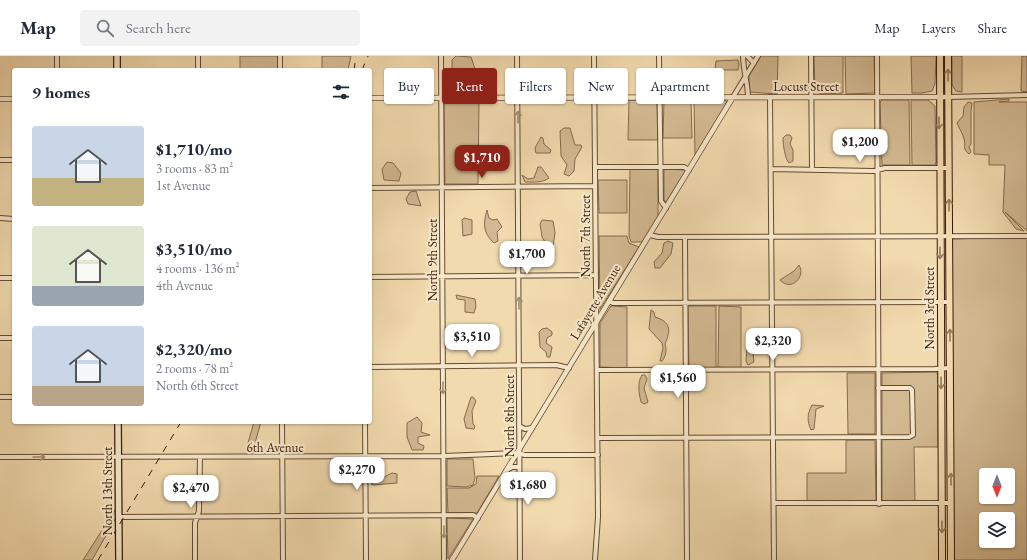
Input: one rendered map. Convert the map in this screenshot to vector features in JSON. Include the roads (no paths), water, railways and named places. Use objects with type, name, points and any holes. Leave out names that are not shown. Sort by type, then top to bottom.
[{"type":"highway","name":"North 3rd Street","points":[[940,56],[939,168],[942,560]]},
{"type":"highway","name":"North 3rd Street","points":[[948,56],[951,560]]},
{"type":"main road","points":[[117,56],[117,68]]},
{"type":"main road","name":"North 13th Street","points":[[118,424],[119,560]]},
{"type":"street","points":[[57,56],[57,68]]},
{"type":"street","points":[[198,56],[198,68]]},
{"type":"street","points":[[280,56],[280,68]]},
{"type":"street","name":"North 9th Street","points":[[441,56],[444,560]]},
{"type":"street","name":"North 8th Street","points":[[517,56],[517,68]]},
{"type":"street","name":"North 7th Street","points":[[594,56],[594,68]]},
{"type":"street","points":[[659,56],[659,68]]},
{"type":"street","points":[[743,56],[748,97]]},
{"type":"street","points":[[747,56],[754,63]]},
{"type":"street","name":"Lafayette Avenue","points":[[452,560],[518,454],[596,321],[650,235],[758,56]]},
{"type":"street","points":[[811,56],[812,170]]},
{"type":"street","points":[[877,56],[879,504]]},
{"type":"street","name":"Locust Street","points":[[724,97],[948,97],[1027,95]]},
{"type":"street","name":"Locust Street","points":[[372,98],[505,97]]},
{"type":"street","points":[[770,97],[774,560]]},
{"type":"street","points":[[0,99],[12,99]]},
{"type":"street","name":"North 8th Street","points":[[518,104],[518,454],[520,560]]},
{"type":"street","name":"North 7th Street","points":[[594,104],[598,438],[598,517],[595,560]]},
{"type":"street","points":[[660,104],[661,201],[666,208]]},
{"type":"street","points":[[0,160],[12,160]]},
{"type":"street","points":[[595,167],[684,167],[689,170]]},
{"type":"street","points":[[771,169],[872,171],[948,168]]},
{"type":"street","points":[[372,188],[595,186]]},
{"type":"street","points":[[0,218],[12,218]]},
{"type":"street","points":[[650,235],[658,237],[877,237],[949,235],[1027,236]]},
{"type":"street","points":[[684,237],[687,560]]},
{"type":"street","points":[[372,277],[596,275]]},
{"type":"street","points":[[0,278],[12,278]]},
{"type":"street","points":[[609,301],[618,303],[949,302]]},
{"type":"street","points":[[0,338],[12,338]]},
{"type":"street","points":[[372,367],[564,365],[568,368]]},
{"type":"street","points":[[597,370],[878,370],[950,368]]},
{"type":"street","points":[[598,438],[909,437],[913,432],[912,390],[910,388],[878,388]]},
{"type":"street","points":[[0,397],[12,397]]},
{"type":"street","points":[[282,424],[283,560]]},
{"type":"street","points":[[365,424],[366,560]]},
{"type":"street","points":[[519,426],[525,429],[532,428]]},
{"type":"street","name":"6th Avenue","points":[[0,457],[444,456],[518,454],[525,456],[598,455]]},
{"type":"street","points":[[195,560],[195,523],[199,511],[200,457]]},
{"type":"street","points":[[506,472],[512,467],[519,467]]},
{"type":"street","points":[[774,503],[951,503]]},
{"type":"street","points":[[118,517],[473,516],[478,518]]},
{"type":"railway","points":[[354,68],[356,56]]},
{"type":"railway","points":[[363,68],[368,56]]},
{"type":"railway","points":[[98,560],[180,424]]}]
